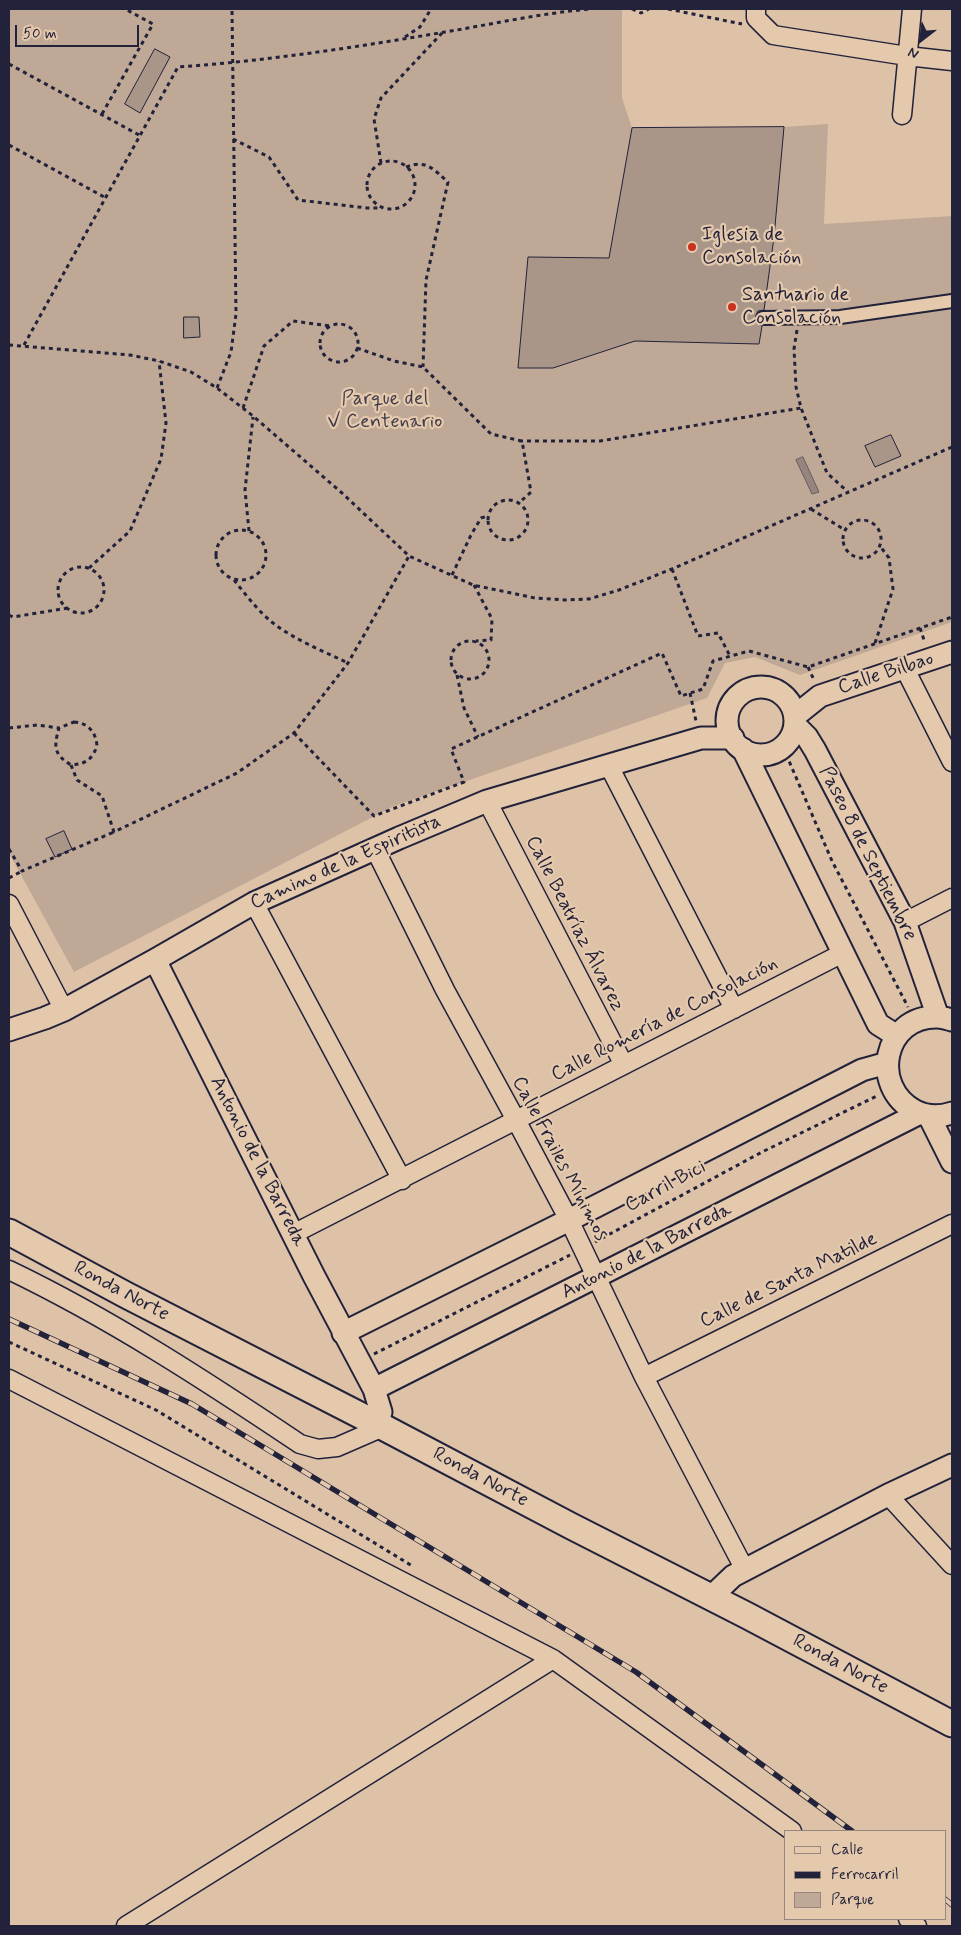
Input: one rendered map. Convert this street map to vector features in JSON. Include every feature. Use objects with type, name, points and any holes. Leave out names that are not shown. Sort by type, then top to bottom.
[{"type":"main road","name":"Ronda Norte","points":[[9,1232],[126,1295],[711,1597],[952,1724]]},
{"type":"street","points":[[756,9],[756,18],[773,35],[907,56],[952,61]]},
{"type":"street","points":[[902,115],[912,9]]},
{"type":"street","points":[[763,318],[840,317],[952,301]]},
{"type":"street","name":"Calle Bilbao","points":[[781,693],[820,696],[952,652]]},
{"type":"street","points":[[905,669],[952,762]]},
{"type":"street","points":[[734,736],[754,754],[766,754],[783,747],[791,736],[795,721],[792,705],[781,693],[770,688],[758,686],[747,689],[732,703],[734,736],[878,1024],[897,1036]]},
{"type":"street","name":"Calle Bilbao","points":[[795,721],[820,696]]},
{"type":"street","name":"Paseo 8 de Septiembre","points":[[795,721],[815,750],[905,922],[945,1018]]},
{"type":"street","name":"Camino de la Espiritista","points":[[9,1030],[64,1010],[254,904],[487,801],[701,738],[734,736]]},
{"type":"street","points":[[609,766],[734,1009]]},
{"type":"street","name":"Calle Beatríaz Álvarez","points":[[487,801],[624,1065]]},
{"type":"street","name":"Calle Frailes Mínimos","points":[[375,849],[444,990],[569,1220],[582,1249],[598,1277],[644,1377],[745,1570]]},
{"type":"street","points":[[905,922],[952,898]]},
{"type":"street","points":[[9,904],[64,1010]]},
{"type":"street","points":[[254,904],[402,1180]]},
{"type":"street","name":"Calle Romería de Consolación","points":[[293,1234],[842,954]]},
{"type":"street","name":"Antonio de la Barreda","points":[[156,960],[343,1333],[374,1389],[381,1412],[381,1426]]},
{"type":"street","points":[[945,1018],[922,1019],[908,1026],[897,1036],[890,1049],[887,1063],[888,1079],[895,1094],[906,1106],[925,1114],[952,1162]]},
{"type":"street","points":[[343,1333],[862,1070],[887,1063]]},
{"type":"street","name":"Antonio de la Barreda","points":[[374,1389],[894,1126],[925,1114],[945,1115],[952,1113]]},
{"type":"street","name":"Calle de Santa Matilde","points":[[644,1377],[952,1224]]},
{"type":"street","points":[[9,1270],[118,1327],[174,1360],[300,1444],[318,1449],[336,1446],[381,1426]]},
{"type":"street","points":[[9,1379],[552,1660],[791,1830]]},
{"type":"street","points":[[711,1597],[733,1576],[888,1495],[952,1464]]},
{"type":"street","points":[[888,1495],[952,1565]]},
{"type":"street","points":[[126,1926],[552,1660]]},
{"type":"path","points":[[102,114],[153,24],[125,9]]},
{"type":"path","points":[[217,388],[231,352],[236,314],[231,64],[232,9]]},
{"type":"path","points":[[404,38],[420,27],[431,9]]},
{"type":"path","points":[[24,345],[178,67],[231,64],[442,32],[558,10],[591,9]]},
{"type":"path","points":[[632,9],[640,13],[649,9]]},
{"type":"path","points":[[668,9],[767,29]]},
{"type":"path","points":[[381,164],[374,119],[380,98],[442,32]]},
{"type":"path","points":[[9,64],[140,135]]},
{"type":"path","points":[[234,139],[269,157],[298,200],[367,208],[398,209],[413,196],[415,183],[413,175],[406,166],[391,160],[374,167],[367,178],[366,186],[370,198],[382,208]]},
{"type":"path","points":[[9,145],[106,198]]},
{"type":"path","points":[[406,166],[416,163],[428,165],[448,182],[426,280],[423,367]]},
{"type":"path","points":[[799,318],[794,349],[796,387],[801,408],[827,473],[848,492]]},
{"type":"path","points":[[243,408],[264,346],[293,321],[330,326],[341,324],[353,331],[357,348],[350,358],[344,361],[332,361],[322,353],[320,343],[324,331],[330,326]]},
{"type":"path","points":[[9,346],[24,345],[130,355],[159,361],[191,372],[217,388],[253,416],[342,493],[409,556],[474,585],[535,598],[589,599],[619,590],[672,569],[952,446]]},
{"type":"path","points":[[357,348],[394,361],[423,367],[491,434],[519,441],[600,441],[801,408]]},
{"type":"path","points":[[88,568],[130,531],[161,459],[166,423],[159,361]]},
{"type":"path","points":[[249,531],[246,490],[253,416]]},
{"type":"path","points":[[519,441],[522,441],[531,492],[519,503]]},
{"type":"path","points":[[503,500],[512,500],[519,503],[527,513],[528,520],[526,530],[522,536],[514,540],[500,539],[494,536],[488,527],[488,516],[491,508],[503,500]]},
{"type":"path","points":[[810,508],[845,530]]},
{"type":"path","points":[[452,575],[481,518],[488,516]]},
{"type":"path","points":[[874,644],[893,589],[889,558],[880,546],[880,532],[870,522],[856,520],[845,530],[842,541],[846,550],[856,558],[871,556],[880,546]]},
{"type":"path","points":[[234,580],[243,581],[251,579],[264,567],[267,559],[263,542],[257,535],[249,531],[239,530],[230,532],[222,539],[217,548],[218,567],[225,575],[234,580],[254,605],[291,636],[348,663]]},
{"type":"path","points":[[9,878],[114,832],[237,773],[294,733],[348,663],[409,556]]},
{"type":"path","points":[[80,566],[88,568],[98,574],[102,580],[104,585],[103,597],[96,607],[86,612],[79,612],[68,608],[62,602],[58,587],[60,579],[72,568],[80,566]]},
{"type":"path","points":[[672,569],[698,636],[718,633],[730,656]]},
{"type":"path","points":[[474,585],[492,619],[491,640],[466,641],[459,644],[454,650],[451,662],[457,674],[464,708],[478,737]]},
{"type":"path","points":[[9,615],[13,617],[68,608]]},
{"type":"path","points":[[294,733],[374,816],[464,782],[451,749],[662,653],[681,696],[703,689],[713,661],[730,656],[749,651],[808,667],[952,617]]},
{"type":"path","points":[[457,674],[471,680],[486,672],[490,662],[489,655],[482,644],[476,641]]},
{"type":"path","points":[[690,693],[701,738]]},
{"type":"path","points":[[9,728],[37,725],[60,728],[74,722],[87,725],[97,739],[97,746],[90,759],[85,763],[70,765]]},
{"type":"path","points":[[60,728],[55,738],[58,756],[70,765],[77,780],[102,796],[114,832]]},
{"type":"path","points":[[783,747],[832,861],[909,1007]]},
{"type":"path","points":[[9,849],[22,871]]},
{"type":"path","name":"Carril Bici","points":[[358,1362],[582,1249],[762,1152],[877,1096],[894,1126]]},
{"type":"green space","name":"Parque del V Centenario","points":[[9,9],[622,9],[622,98],[632,128],[784,127],[828,124],[824,224],[952,216],[952,622],[800,675],[755,657],[725,663],[707,698],[394,806],[74,972],[9,853]]},
{"type":"shaded area","points":[[803,457],[819,492],[812,494],[796,460]]},
{"type":"building","points":[[155,49],[170,57],[140,113],[125,104]]},
{"type":"building","name":"Iglesia de Consolación","points":[[784,127],[774,237],[764,310],[758,311],[755,318],[756,323],[762,326],[759,344],[635,341],[553,368],[518,368],[528,257],[609,258],[632,128]]},
{"type":"building","points":[[184,317],[199,317],[200,337],[184,338]]},
{"type":"building","points":[[891,435],[901,456],[875,467],[865,446]]},
{"type":"building","points":[[64,831],[72,849],[55,857],[46,839]]},
{"type":"railway","points":[[9,1319],[192,1404],[636,1672],[851,1830]]},
{"type":"railway","points":[[946,1900],[952,1905]]},
{"type":"place","name":"Iglesia de Consolación","points":[[692,247]]},
{"type":"place","name":"Santuario de Consolación","points":[[732,307]]}]
